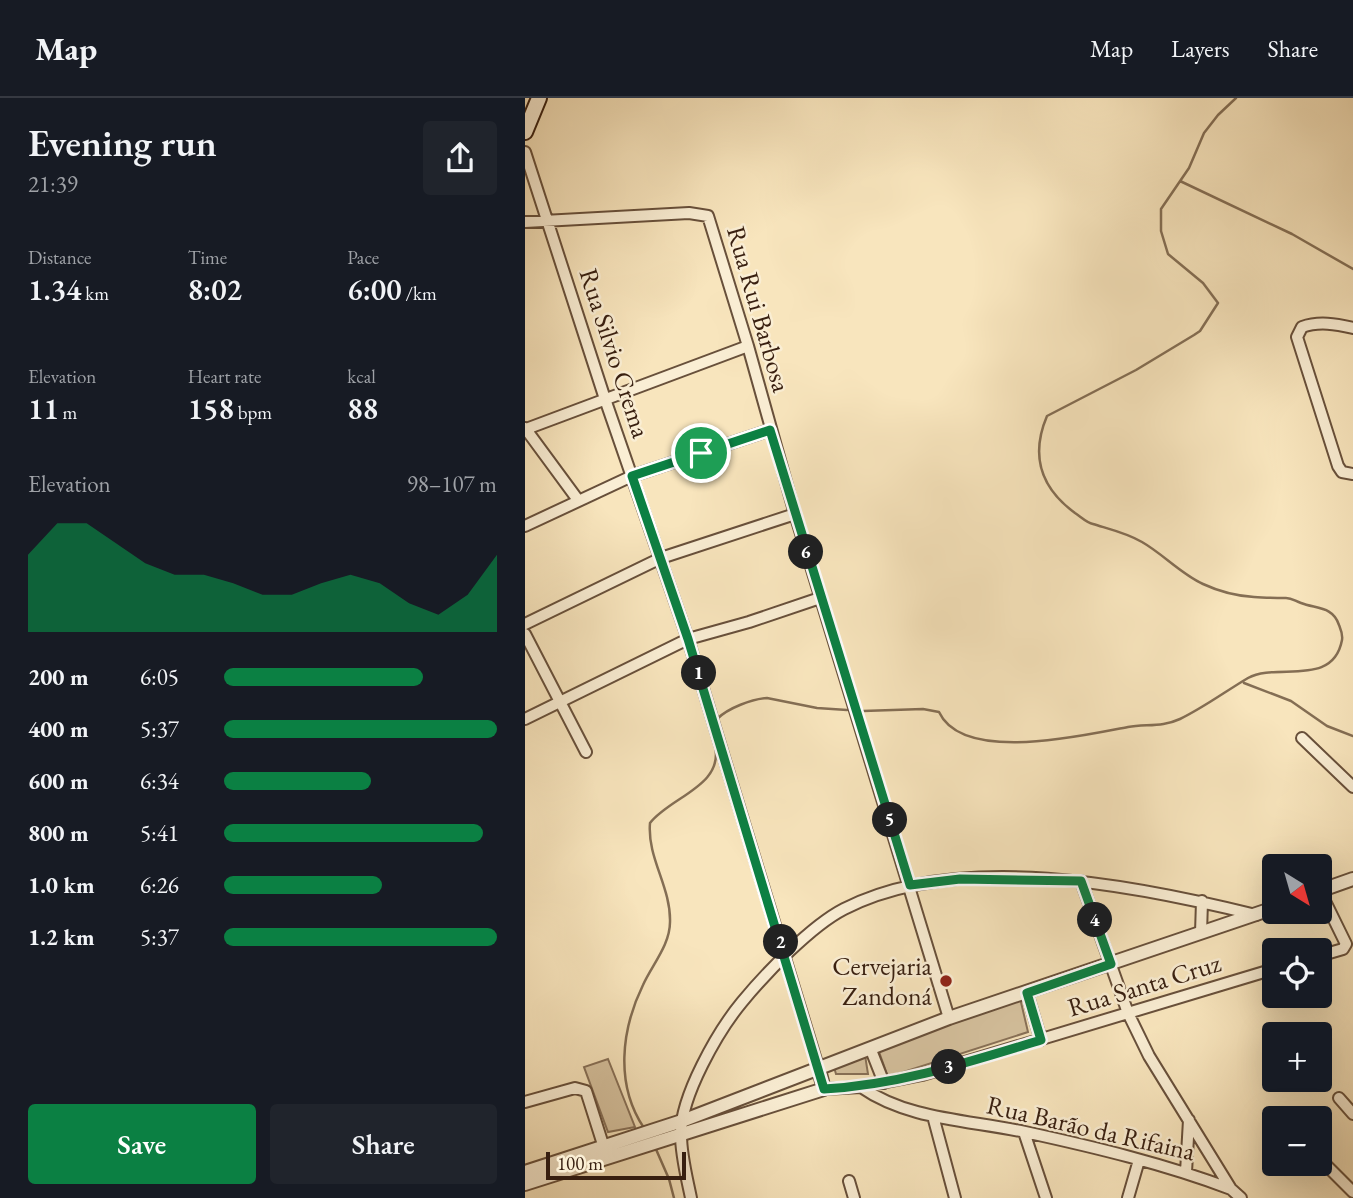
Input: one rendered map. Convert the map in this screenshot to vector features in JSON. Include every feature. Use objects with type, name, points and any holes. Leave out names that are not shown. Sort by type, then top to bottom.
[{"type":"main road","points":[[525,132],[539,98]]},
{"type":"street","name":"Rua Silvio Crema","points":[[525,152],[605,398],[688,639],[824,1089]]},
{"type":"street","name":"Rua Rui Barbosa","points":[[548,219],[689,213],[708,216],[820,598],[949,1018]]},
{"type":"street","points":[[525,222],[548,219]]},
{"type":"street","points":[[1353,328],[1333,323],[1311,324],[1302,327],[1297,337],[1338,466],[1342,472],[1353,474]]},
{"type":"street","points":[[578,500],[526,429],[748,346]]},
{"type":"street","points":[[525,526],[632,476],[770,430]]},
{"type":"street","points":[[525,624],[661,558],[795,514]]},
{"type":"street","points":[[525,719],[688,639],[820,598]]},
{"type":"street","points":[[525,634],[586,752]]},
{"type":"street","points":[[1303,738],[1353,787]]},
{"type":"street","points":[[691,1198],[681,1127],[697,1078],[732,1015],[755,986],[815,929],[842,910],[910,885],[960,879],[1081,881],[1150,890],[1256,915]]},
{"type":"street","points":[[1332,887],[1353,879]]},
{"type":"street","points":[[1081,881],[1128,1013],[1149,1056],[1231,1188],[1241,1198]]},
{"type":"street","points":[[1201,933],[1202,901]]},
{"type":"street","points":[[681,1127],[949,1018],[1262,913]]},
{"type":"street","points":[[1332,915],[1346,944],[1343,949],[1332,952]]},
{"type":"street","name":"Rua Santa Cruz","points":[[824,1089],[884,1083],[967,1063],[1262,973]]},
{"type":"street","points":[[1027,993],[1041,1040]]},
{"type":"street","points":[[871,1050],[884,1083]]},
{"type":"street","name":"Rua Barão da Rifaina","points":[[861,1087],[885,1101],[933,1116],[1024,1132],[1186,1172],[1231,1188]]},
{"type":"street","points":[[525,1102],[575,1088],[583,1089],[589,1095],[605,1152]]},
{"type":"street","points":[[525,1184],[605,1152],[681,1127],[824,1089]]},
{"type":"street","points":[[1339,1098],[1353,1114]]},
{"type":"street","points":[[933,1116],[955,1198]]},
{"type":"street","points":[[1186,1172],[1189,1120]]},
{"type":"street","points":[[1024,1132],[1047,1198]]},
{"type":"street","points":[[525,1172],[605,1152]]},
{"type":"street","points":[[1128,1198],[1139,1160]]},
{"type":"street","points":[[1332,1171],[1353,1192]]},
{"type":"street","points":[[849,1181],[854,1198]]},
{"type":"shaded area","points":[[1020,998],[1028,1032],[888,1077],[878,1049]]},
{"type":"shaded area","points":[[865,1055],[868,1074],[836,1074],[834,1067]]},
{"type":"shaded area","points":[[608,1059],[635,1127],[608,1132],[584,1067]]},
{"type":"waterway","points":[[863,711],[923,709],[939,712],[952,728],[973,737],[998,742],[1056,739],[1174,722],[1248,678],[1274,672],[1316,669],[1328,664],[1337,655],[1342,634],[1333,614],[1288,598],[1241,596],[1195,580],[1142,542],[1086,521],[1075,513],[1054,493],[1047,482],[1039,458],[1039,445],[1047,416],[1136,370],[1194,335],[1200,331],[1218,303],[1203,283],[1168,254],[1161,231],[1161,209],[1189,168],[1204,133],[1236,98]]},
{"type":"waterway","points":[[1180,181],[1292,234],[1353,269]]},
{"type":"waterway","points":[[1244,683],[1291,701],[1327,726],[1353,736]]},
{"type":"waterway","points":[[717,719],[741,705],[767,698],[817,708],[847,710]]},
{"type":"waterway","points":[[644,1128],[635,1111],[625,1076],[626,1039],[636,1002],[664,947],[670,922],[667,897],[652,848],[650,823],[704,781],[716,760],[715,746]]},
{"type":"waterway","points":[[655,1147],[674,1198]]},
{"type":"place","name":"Cervejaria Zandoná","points":[[946,981]]},
{"type":"route","points":[[770,430],[910,885],[960,879],[1081,881],[1111,964],[1027,993],[1041,1040],[922,1075],[861,1087],[824,1089],[688,639],[632,476],[701,453],[770,430]]}]
